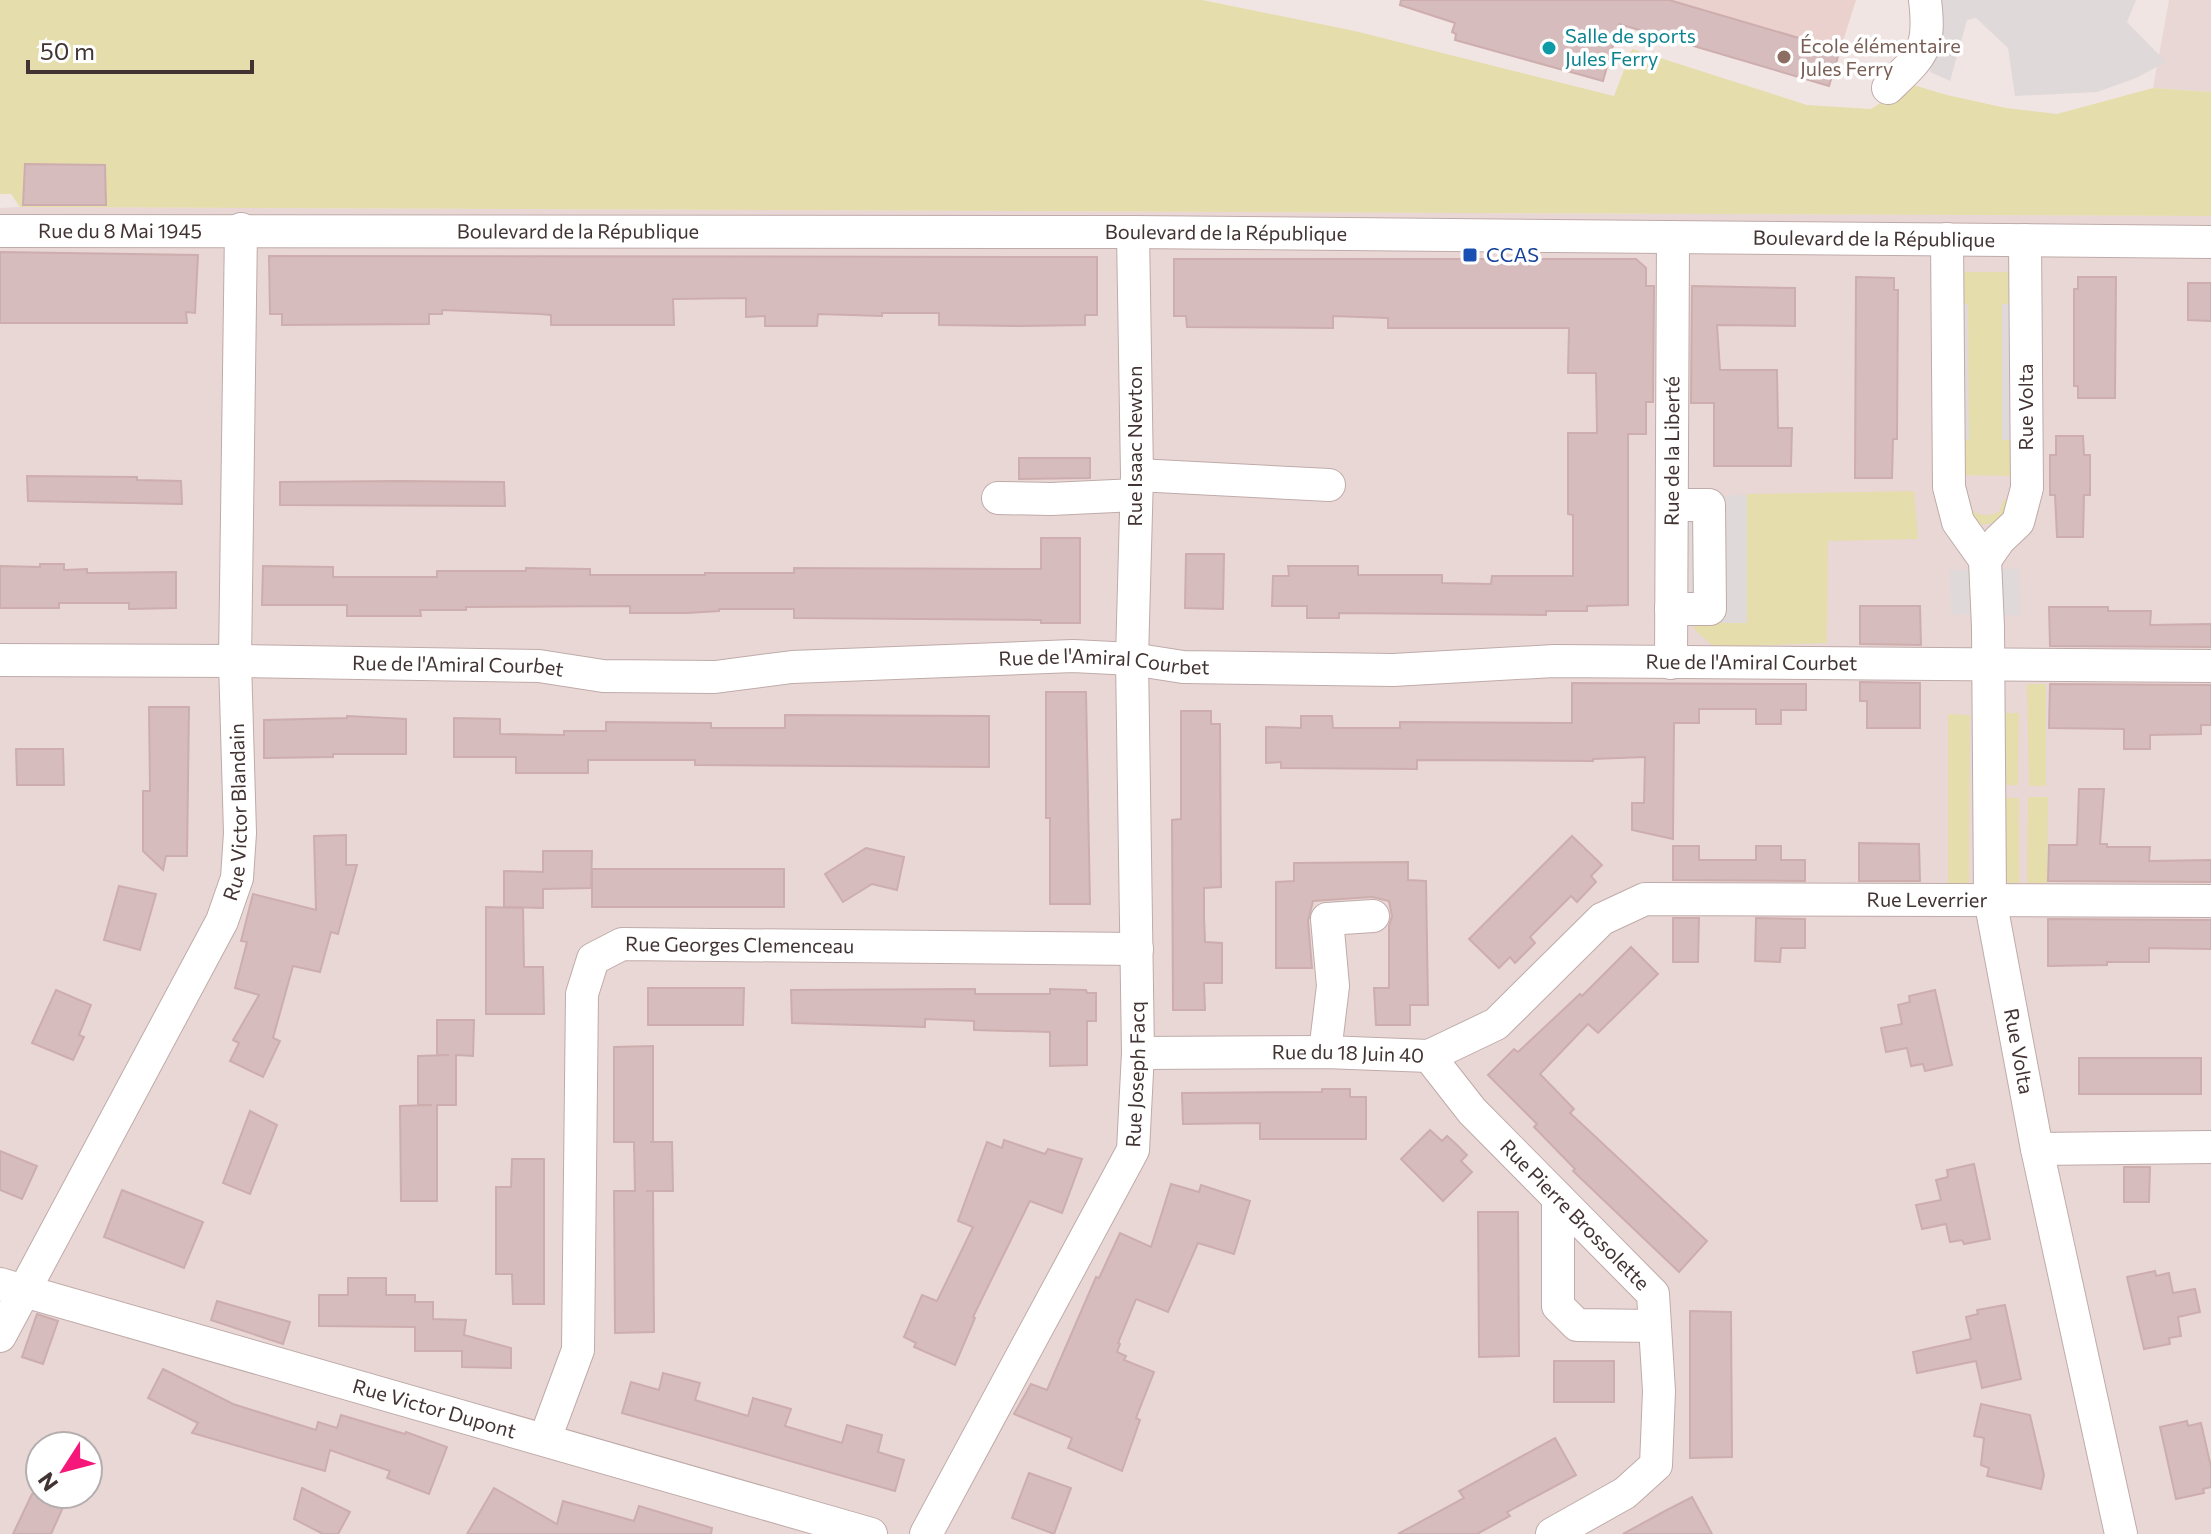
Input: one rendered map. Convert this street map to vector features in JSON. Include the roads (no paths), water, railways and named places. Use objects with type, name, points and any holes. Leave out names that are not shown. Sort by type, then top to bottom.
[{"type":"street","points":[[1888,88],[1922,55],[1928,22],[1925,0]]},
{"type":"street","name":"Rue du 8 Mai 1945","points":[[0,231],[241,229]]},
{"type":"street","name":"Boulevard de la République","points":[[241,229],[1133,232],[2211,242]]},
{"type":"street","name":"Rue Victor Blandain","points":[[0,1336],[13,1288],[222,921],[237,878],[240,833],[235,661],[241,229]]},
{"type":"street","name":"Rue Isaac Newton","points":[[1132,659],[1136,485],[1133,232]]},
{"type":"street","name":"Rue de la Liberté","points":[[1671,663],[1673,237]]},
{"type":"street","points":[[1947,239],[1949,487],[1958,522],[1985,560]]},
{"type":"street","name":"Rue Volta","points":[[2025,240],[2027,488],[2018,522],[1999,540],[1985,560],[1990,899],[2037,1149],[2121,1534]]},
{"type":"street","points":[[998,498],[1051,499],[1136,485],[1329,485]]},
{"type":"street","name":"Rue de l'Amiral Courbet","points":[[0,660],[539,666],[603,676],[715,677],[792,667],[1073,656],[1132,659],[1183,667],[1393,670],[1554,661],[2211,666]]},
{"type":"street","name":"Rue Joseph Facq","points":[[926,1534],[1133,1150],[1138,1053],[1132,659]]},
{"type":"street","name":"Rue Leverrier","points":[[1645,899],[2211,901]]},
{"type":"street","name":"Rue du 18 Juin 40","points":[[1138,1053],[1325,1052],[1429,1056],[1496,1024],[1602,919],[1645,899]]},
{"type":"street","points":[[1325,1052],[1333,986],[1327,919],[1373,916]]},
{"type":"street","name":"Rue Georges Clemenceau","points":[[545,1439],[578,1350],[582,994],[593,959],[622,944],[1137,949]]},
{"type":"street","name":"Rue Pierre Brossolette","points":[[1429,1056],[1472,1111],[1653,1294],[1659,1391],[1656,1465],[1625,1493],[1552,1534]]},
{"type":"street","points":[[2037,1149],[2211,1147]]},
{"type":"street","points":[[1558,1198],[1558,1306],[1577,1325],[1654,1326]]},
{"type":"street","name":"Rue Victor Dupont","points":[[13,1288],[871,1534]]},
{"type":"place","name":"Salle de sports Jules Ferry","points":[[1549,48]]},
{"type":"place","name":"École élémentaire Jules Ferry","points":[[1784,57]]},
{"type":"place","name":"CCAS","points":[[1470,255]]}]
